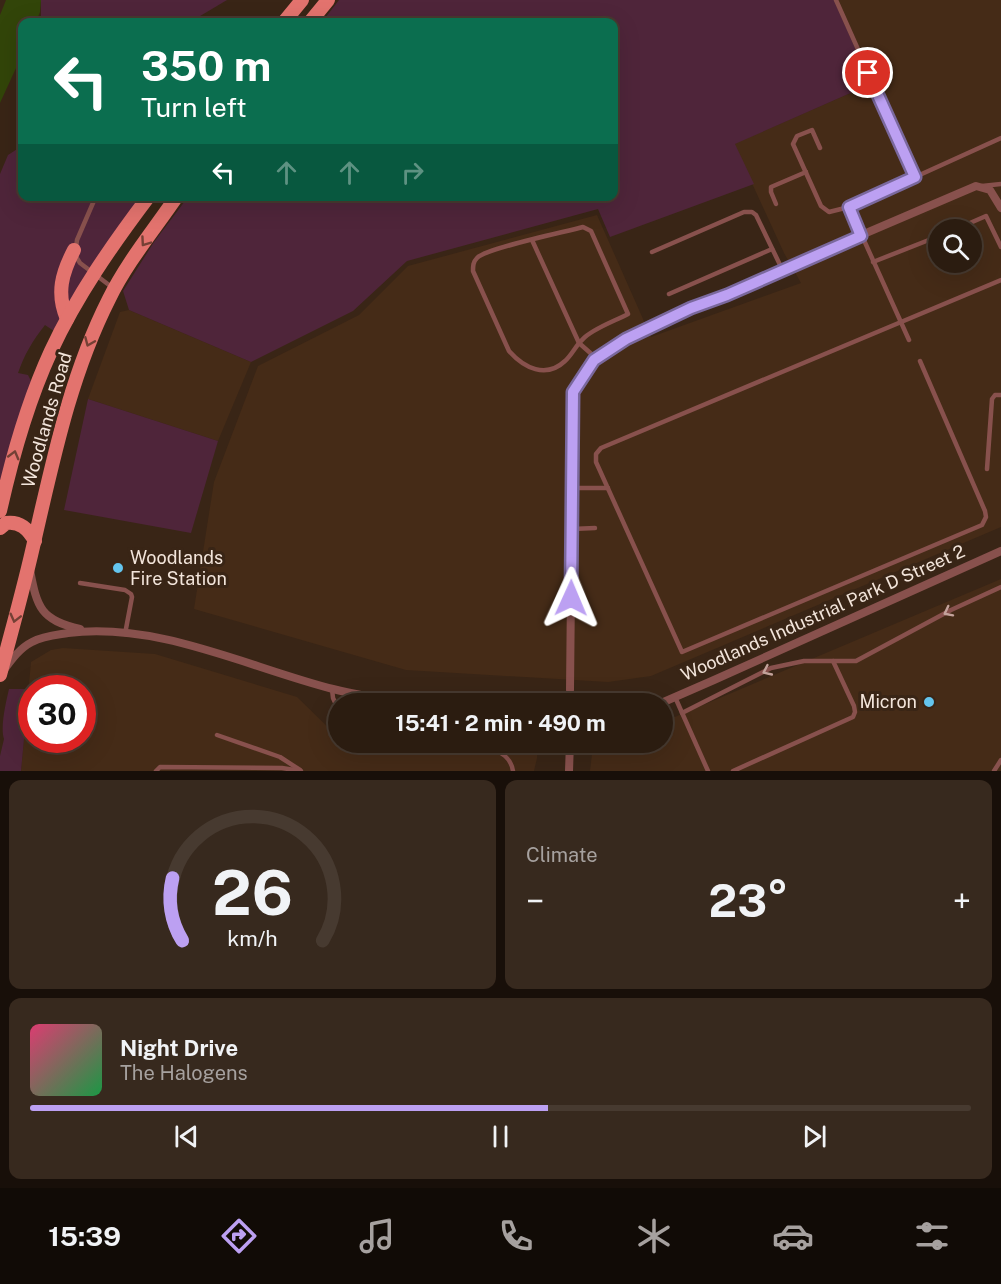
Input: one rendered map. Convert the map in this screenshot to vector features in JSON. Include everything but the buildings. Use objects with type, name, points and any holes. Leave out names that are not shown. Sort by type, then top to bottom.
[{"type":"main road","points":[[287,18],[302,0]]},
{"type":"main road","points":[[313,18],[328,0]]},
{"type":"main road","name":"Woodlands Road","points":[[0,512],[23,427],[51,352],[67,319],[94,274],[145,201]]},
{"type":"main road","name":"Woodlands Road","points":[[0,675],[56,447],[71,392],[87,348],[114,289],[174,201]]},
{"type":"main road","points":[[67,319],[63,309],[60,285],[65,268],[75,250]]},
{"type":"main road","points":[[0,528],[6,523],[18,524],[27,529],[34,540]]},
{"type":"street","points":[[570,690],[573,392],[596,358],[626,339],[691,308],[727,295],[976,186],[990,190],[1001,208]]},
{"type":"street","name":"Woodlands Industrial Park D Street 2","points":[[675,697],[1001,550]]},
{"type":"street","points":[[29,562],[34,588],[43,610],[59,624],[86,631]]},
{"type":"street","points":[[0,675],[18,651],[31,643],[50,636],[86,631],[125,633],[172,641],[351,693]]},
{"type":"street","points":[[569,771],[570,753]]},
{"type":"lane","points":[[836,0],[915,177]]},
{"type":"lane","points":[[820,148],[812,130],[797,136],[793,144],[824,210],[834,212],[1001,138]]},
{"type":"lane","points":[[776,204],[771,187],[806,172]]},
{"type":"lane","points":[[976,186],[1001,184]]},
{"type":"lane","points":[[94,201],[75,250],[77,260],[114,289]]},
{"type":"lane","points":[[849,207],[909,340]]},
{"type":"lane","points":[[652,252],[744,212],[752,212],[756,215],[782,269]]},
{"type":"lane","points":[[979,219],[986,216],[1001,247]]},
{"type":"lane","points":[[583,227],[591,231],[628,314],[584,338],[579,344],[566,361],[555,369],[536,371],[518,361],[509,351],[473,271],[478,256],[583,227]]},
{"type":"lane","points":[[532,240],[579,344],[596,358]]},
{"type":"lane","points":[[873,262],[928,240]]},
{"type":"lane","points":[[669,294],[772,249]]},
{"type":"lane","points":[[920,362],[985,511],[986,517],[982,525],[682,652],[596,462],[596,454],[600,448],[1001,280]]},
{"type":"lane","points":[[987,469],[992,399],[995,395],[1001,395]]},
{"type":"lane","points":[[572,488],[608,488]]},
{"type":"lane","points":[[572,529],[595,528]]},
{"type":"lane","points":[[80,584],[125,590],[131,594],[125,633]]},
{"type":"lane","points":[[682,713],[771,668],[804,661],[856,661],[1001,586]]},
{"type":"lane","points":[[733,771],[853,717],[854,706],[832,661]]},
{"type":"lane","points":[[332,689],[332,693]]},
{"type":"lane","points":[[675,697],[708,771]]},
{"type":"lane","points":[[217,735],[280,757],[302,771]]},
{"type":"lane","points":[[502,753],[512,764],[513,771]]},
{"type":"lane","points":[[994,771],[1001,760]]},
{"type":"lane","points":[[156,771],[160,767],[222,770],[282,768],[302,771]]},
{"type":"shaded area","points":[[6,0],[41,0],[38,18],[18,18],[18,64],[0,103],[0,15]]},
{"type":"shaded area","points":[[41,0],[227,0],[197,18],[41,18]]},
{"type":"shaded area","points":[[339,0],[834,0],[871,84],[735,144],[754,184],[610,237],[598,209],[407,261],[353,311],[251,362],[129,310],[123,291],[154,242],[185,201],[618,201],[618,18],[325,18]]},
{"type":"shaded area","points":[[834,0],[1001,0],[1001,527],[651,676],[608,682],[406,670],[194,609],[214,482],[258,366],[359,315],[408,266],[597,215],[651,337],[801,283],[784,253],[734,144],[871,84]]},
{"type":"shaded area","points":[[18,149],[18,201],[140,201],[57,333],[45,325],[26,354],[18,373],[28,375],[32,383],[0,490],[0,174],[8,155]]},
{"type":"shaded area","points":[[129,310],[251,362],[218,441],[88,399],[120,312]]},
{"type":"shaded area","points":[[88,399],[218,441],[191,533],[64,510]]},
{"type":"shaded area","points":[[1001,579],[1001,771],[590,771],[593,753],[673,753],[673,718]]},
{"type":"shaded area","points":[[63,648],[155,654],[297,697],[328,727],[328,753],[537,753],[537,758],[534,771],[21,771],[23,753],[96,753],[96,675],[30,675],[31,662],[51,650]]},
{"type":"shaded area","points":[[9,689],[18,689],[18,753],[23,753],[21,771],[0,771],[0,756],[4,739],[3,721]]},
{"type":"place","name":"Woodlands Fire Station","points":[[118,568]]},
{"type":"place","name":"Micron","points":[[929,702]]},
{"type":"route","points":[[571,598],[573,392],[594,360],[626,339],[704,302],[727,295],[861,236],[849,207],[915,177],[868,73]]}]
